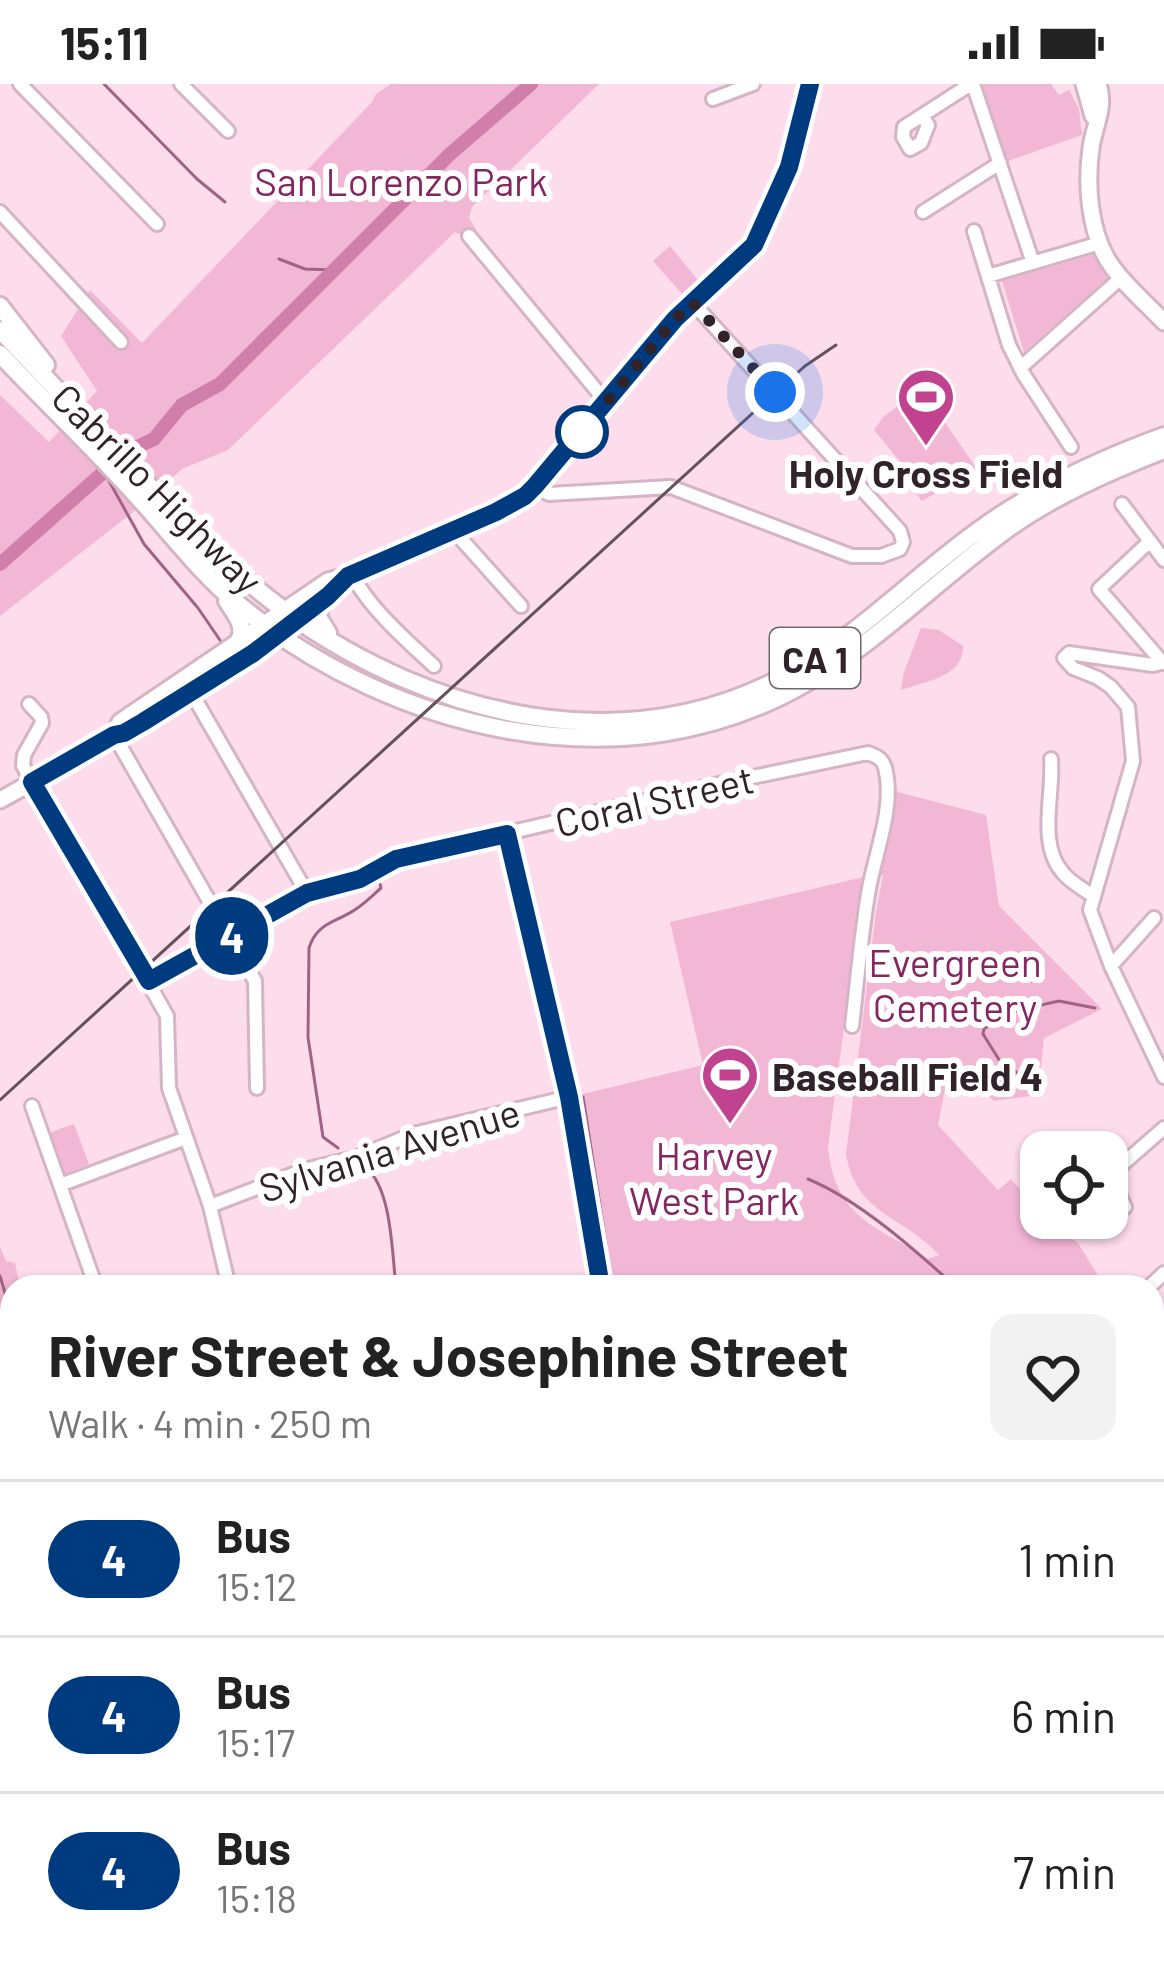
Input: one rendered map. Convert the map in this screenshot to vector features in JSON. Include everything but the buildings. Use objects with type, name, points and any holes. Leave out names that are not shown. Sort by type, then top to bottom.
[{"type":"highway","points":[[0,306],[88,434]]},
{"type":"highway","name":"Cabrillo Highway","points":[[0,330],[149,497],[291,615],[417,683],[536,719],[652,720],[749,694],[836,644],[979,530],[1035,493],[1095,462],[1164,436]]},
{"type":"highway","name":"Cabrillo Highway","points":[[0,356],[88,434]]},
{"type":"highway","name":"Cabrillo Highway","points":[[149,497],[186,556],[217,585],[310,654],[384,692],[480,724],[547,737],[630,738],[681,731],[745,713],[805,684],[1036,510],[1093,479],[1164,450]]},
{"type":"highway","points":[[217,585],[242,626],[236,644]]},
{"type":"highway","points":[[328,596],[318,620],[341,646]]},
{"type":"main road","points":[[114,735],[120,722],[236,644],[271,629],[328,581],[525,496],[675,319],[754,245],[789,167],[810,84]]},
{"type":"main road","points":[[1084,84],[1095,125]]},
{"type":"main road","points":[[1098,84],[1101,115],[1095,125],[1088,182],[1100,243],[1112,266],[1164,322]]},
{"type":"main road","points":[[291,615],[328,596],[350,575]]},
{"type":"main road","points":[[0,800],[124,733],[252,654],[271,629]]},
{"type":"street","points":[[20,84],[157,224]]},
{"type":"street","points":[[181,84],[228,131]]},
{"type":"street","points":[[713,99],[753,84]]},
{"type":"street","points":[[922,116],[972,84],[1033,263]]},
{"type":"street","points":[[923,212],[1000,163]]},
{"type":"street","points":[[0,212],[122,342]]},
{"type":"street","points":[[974,231],[1009,345],[1071,447]]},
{"type":"street","points":[[469,236],[607,403]]},
{"type":"street","points":[[988,276],[1100,243]]},
{"type":"street","points":[[1020,368],[1122,277]]},
{"type":"street","points":[[535,486],[549,494],[671,487],[852,556],[900,549],[900,531],[693,303]]},
{"type":"street","points":[[1122,504],[1164,560]]},
{"type":"street","points":[[454,530],[521,607]]},
{"type":"street","points":[[1149,542],[1099,589],[1164,662],[1153,665],[1070,653],[1064,658],[1073,668],[1111,687],[1128,707],[1131,719],[1133,761],[1090,910],[1164,1077]]},
{"type":"street","points":[[350,575],[434,666]]},
{"type":"street","points":[[190,692],[307,893]]},
{"type":"street","points":[[29,704],[42,721],[22,766],[167,1016],[169,1088],[210,1207],[226,1275]]},
{"type":"street","points":[[114,735],[255,981],[257,1088]]},
{"type":"street","name":"Coral Street","points":[[149,981],[307,893],[360,879],[396,859],[861,753],[880,758],[887,781],[852,1026]]},
{"type":"street","points":[[1051,759],[1053,859],[1069,880],[1094,897]]},
{"type":"street","points":[[507,834],[569,1097],[600,1275]]},
{"type":"street","points":[[476,841],[501,846],[515,864]]},
{"type":"street","points":[[1111,966],[1154,918]]},
{"type":"street","name":"Sylvania Avenue","points":[[210,1207],[413,1134],[569,1097]]},
{"type":"street","points":[[32,1106],[92,1275]]},
{"type":"street","points":[[1128,1159],[1164,1128]]},
{"type":"street","points":[[60,1185],[185,1138]]},
{"type":"green space","name":"San Lorenzo Park","points":[[391,84],[599,84],[472,207],[469,218],[477,231],[469,238],[455,232],[228,450],[182,469],[0,616],[0,395],[49,442],[97,391],[61,336],[90,290],[142,343],[376,94]]},
{"type":"green space","points":[[979,84],[1051,84],[1059,95],[1069,90],[1079,109],[1082,135],[1005,162]]},
{"type":"green space","points":[[670,246],[698,280],[682,294],[653,261]]},
{"type":"green space","points":[[1095,254],[1109,277],[1024,352],[1002,281]]},
{"type":"green space","name":"Holy Cross Field","points":[[922,389],[977,469],[922,501],[913,490],[912,476],[874,430],[883,417]]},
{"type":"green space","points":[[921,628],[939,630],[963,646],[962,656],[950,671],[901,690],[904,672]]},
{"type":"green space","name":"Harvey West Park","points":[[890,790],[986,815],[999,906],[1102,1009],[1044,1038],[1038,1095],[994,1101],[966,1077],[949,1070],[938,1125],[998,1190],[1011,1179],[1020,1190],[1020,1239],[1072,1239],[1098,1275],[609,1275],[579,1095],[703,1065],[670,922],[864,877],[828,1147],[832,1171],[839,1190],[861,1217],[928,1259],[939,1255],[871,1202],[851,1174],[846,1154],[883,875],[872,876]]},
{"type":"green space","points":[[74,1124],[89,1164],[64,1174],[49,1133]]},
{"type":"green space","points":[[0,1247],[6,1261],[15,1263],[18,1275],[0,1275]]},
{"type":"waterway","points":[[104,84],[225,202]]},
{"type":"waterway","points":[[0,564],[125,453],[154,439],[182,405],[220,384],[450,154],[531,84]]},
{"type":"waterway","points":[[279,259],[305,269],[334,270]]},
{"type":"waterway","points":[[104,472],[144,544],[224,646]]},
{"type":"waterway","points":[[338,1148],[323,1137],[308,1037],[309,948],[322,928],[359,907],[380,884]]},
{"type":"waterway","points":[[1035,1091],[1012,1068],[1003,1066],[984,1029],[1005,1013],[1059,1001],[1095,1008]]},
{"type":"waterway","points":[[583,1097],[609,1275]]},
{"type":"waterway","points":[[365,1167],[386,1205],[395,1275]]},
{"type":"waterway","points":[[808,1179],[866,1213],[942,1275]]},
{"type":"railway","points":[[0,1100],[766,401],[836,345]]},
{"type":"bus line","name":"4","points":[[599,1275],[569,1097],[507,834],[396,859],[360,879],[307,893],[149,981],[32,782],[143,722],[252,654],[348,576],[525,496],[675,319],[754,245],[789,167],[810,84]]},
{"type":"place","name":"Holy Cross Field","points":[[926,448]]},
{"type":"place","name":"Baseball Field 4","points":[[730,1126]]},
{"type":"route","points":[[582,432],[693,303],[775,392]]},
{"type":"park label","name":"Evergreen Cemetery","points":[[955,984]]}]
